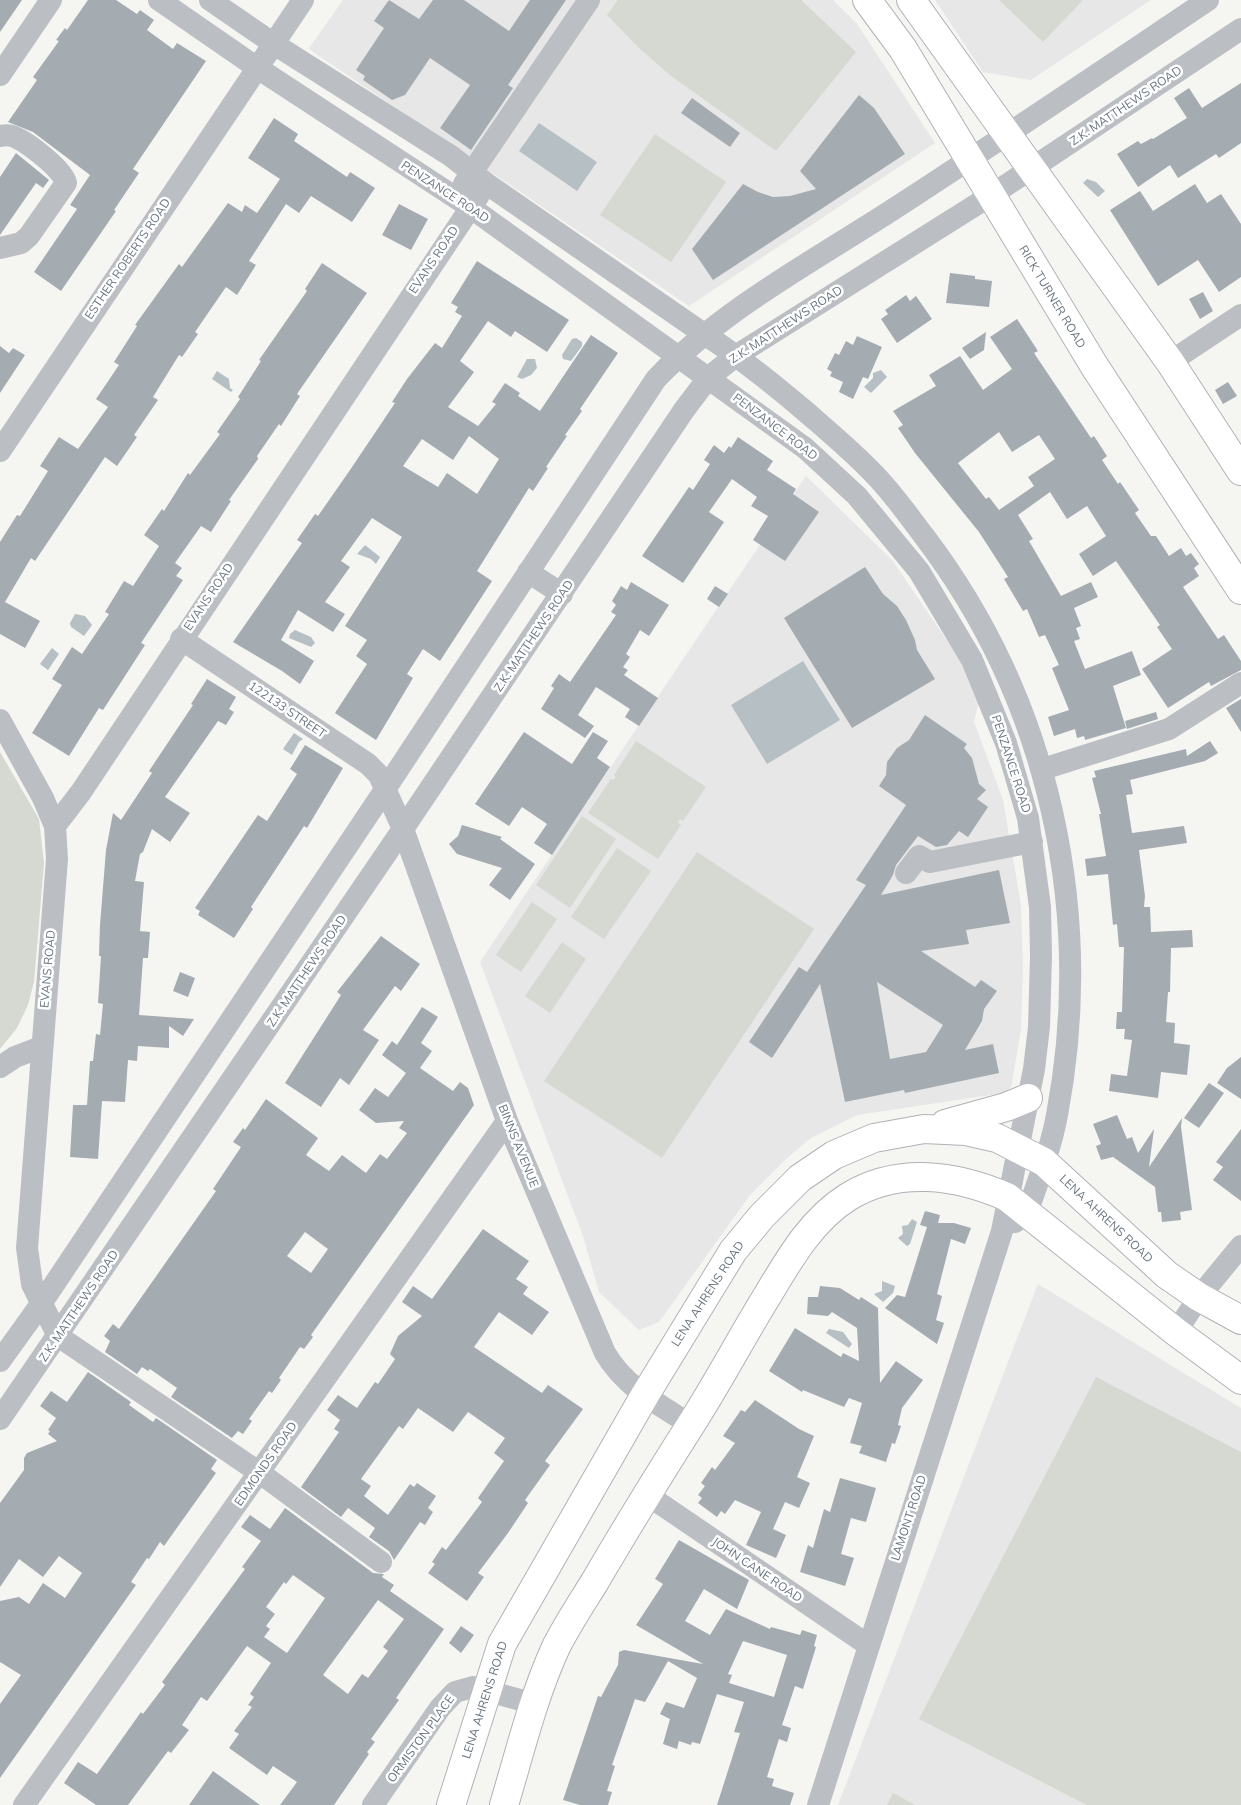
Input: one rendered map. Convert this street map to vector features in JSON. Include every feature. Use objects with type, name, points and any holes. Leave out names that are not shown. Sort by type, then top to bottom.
[{"type":"main road","name":"RICK TURNER ROAD","points":[[867,0],[903,49],[1094,367],[1241,590]]},
{"type":"main road","points":[[911,0],[1170,362],[1241,471]]},
{"type":"main road","points":[[924,1129],[1006,1108],[1028,1098]]},
{"type":"main road","name":"LENA AHRENS ROAD","points":[[451,1805],[502,1644],[645,1395],[733,1251],[762,1216],[800,1178],[834,1155],[874,1138],[924,1129],[966,1131],[997,1138],[1044,1162],[1167,1275],[1199,1297],[1241,1320]]},
{"type":"main road","points":[[504,1805],[543,1677],[558,1645],[646,1494],[690,1425],[793,1252],[820,1221],[848,1197],[880,1184],[911,1178],[941,1176],[977,1184],[1017,1205],[1176,1332],[1241,1380]]},
{"type":"street","points":[[0,75],[51,0]]},
{"type":"street","name":"PENZANCE ROAD","points":[[159,0],[256,67],[463,202],[679,355],[805,448],[857,496],[919,571],[972,660],[1006,743],[1028,818],[1033,849],[1040,907],[1039,1027],[1018,1148],[1017,1205]]},
{"type":"street","points":[[210,0],[274,44],[451,156],[479,178],[737,355],[837,438],[874,474],[948,568],[979,617],[1021,707],[1043,769],[1062,851],[1068,902],[1070,1009],[1056,1117],[1044,1162],[1017,1205]]},
{"type":"street","name":"ESTHER ROBERTS ROAD","points":[[3,440],[303,0]]},
{"type":"street","name":"EVANS ROAD","points":[[58,1336],[32,1284],[27,1248],[57,859],[54,826],[82,792],[479,178],[589,0]]},
{"type":"street","points":[[0,1361],[41,1304],[386,788],[656,379],[679,355],[704,334],[970,160],[1208,0]]},
{"type":"street","name":"Z.K. MATTHEWS ROAD","points":[[0,1419],[403,829],[684,410],[709,377],[737,355],[990,196],[1241,29]]},
{"type":"street","points":[[0,136],[14,136],[31,148],[62,173],[66,183],[29,236],[21,243],[0,248]]},
{"type":"street","points":[[1170,362],[1241,315]]},
{"type":"street","points":[[883,527],[905,511]]},
{"type":"street","points":[[528,572],[562,594]]},
{"type":"street","name":"122133 STREET","points":[[181,639],[368,764],[379,775],[403,829]]},
{"type":"street","points":[[972,660],[994,647]]},
{"type":"street","points":[[1043,769],[1169,729],[1241,683]]},
{"type":"street","points":[[0,720],[44,798],[54,826]]},
{"type":"street","name":"BINNS AVENUE","points":[[403,829],[507,1121],[605,1353],[615,1370],[631,1386],[690,1425]]},
{"type":"street","points":[[906,873],[919,856],[930,862],[1033,849],[1062,851]]},
{"type":"street","points":[[261,975],[290,995]]},
{"type":"street","points":[[0,1067],[15,1057],[41,1047]]},
{"type":"street","name":"EDMONDS ROAD","points":[[24,1805],[507,1121]]},
{"type":"street","name":"LAMONT ROAD","points":[[818,1805],[1002,1232],[1017,1205]]},
{"type":"street","points":[[1176,1332],[1199,1297],[1241,1246]]},
{"type":"street","points":[[58,1336],[260,1473],[381,1562]]},
{"type":"street","name":"JOHN CANE ROAD","points":[[646,1494],[868,1645]]},
{"type":"street","name":"ORMISTON PLACE","points":[[373,1805],[440,1708],[455,1692],[474,1687],[535,1704]]},
{"type":"shaded area","points":[[343,0],[833,0],[857,24],[935,143],[689,306],[313,52],[309,48]]},
{"type":"shaded area","points":[[618,0],[801,0],[856,52],[776,151],[670,75],[639,48],[607,15]]},
{"type":"shaded area","points":[[935,0],[1151,0],[1031,80],[983,72]]},
{"type":"shaded area","points":[[999,0],[1083,0],[1043,42]]},
{"type":"shaded area","points":[[539,123],[597,162],[577,191],[519,151]]},
{"type":"shaded area","points":[[655,134],[726,182],[671,262],[600,215]]},
{"type":"shaded area","points":[[1087,179],[1096,182],[1105,191],[1098,197],[1083,183]]},
{"type":"shaded area","points":[[576,338],[582,342],[582,346],[571,361],[563,359],[562,355],[572,339]]},
{"type":"shaded area","points":[[527,359],[535,359],[537,368],[531,375],[522,379],[517,377]]},
{"type":"shaded area","points":[[881,370],[887,377],[871,393],[864,387],[873,378],[873,373]]},
{"type":"shaded area","points":[[217,371],[229,379],[230,388],[233,390],[231,392],[212,379]]},
{"type":"shaded area","points":[[806,476],[892,560],[957,655],[979,700],[974,722],[1003,800],[1021,905],[1023,968],[1021,1029],[1011,1087],[1004,1093],[857,1115],[811,1138],[787,1158],[750,1195],[659,1322],[639,1330],[599,1292],[583,1236],[480,962]]},
{"type":"shaded area","points":[[365,545],[380,557],[376,564],[371,559],[357,554]]},
{"type":"shaded area","points":[[75,614],[85,616],[92,625],[84,636],[71,627],[70,623]]},
{"type":"shaded area","points":[[295,630],[311,637],[315,643],[311,647],[289,638],[290,634]]},
{"type":"shaded area","points":[[52,648],[59,654],[48,670],[40,664]]},
{"type":"shaded area","points":[[803,661],[840,720],[767,764],[731,705]]},
{"type":"shaded area","points":[[294,733],[303,739],[299,742],[292,755],[283,749]]},
{"type":"shaded area","points":[[636,741],[706,787],[683,821],[680,819],[678,822],[681,825],[658,859],[588,813],[611,779],[613,780],[616,777],[614,775]]},
{"type":"shaded area","points":[[0,752],[39,819],[44,863],[34,982],[28,1005],[17,1028],[0,1049]]},
{"type":"shaded area","points":[[582,816],[616,839],[570,908],[536,885]]},
{"type":"shaded area","points":[[617,848],[651,871],[604,939],[571,917]]},
{"type":"shaded area","points":[[697,852],[814,929],[662,1158],[544,1081]]},
{"type":"shaded area","points":[[532,902],[557,919],[521,972],[496,955]]},
{"type":"shaded area","points":[[562,942],[586,959],[550,1013],[525,996]]},
{"type":"shaded area","points":[[912,1219],[917,1222],[910,1244],[907,1246],[898,1238],[903,1234],[902,1226],[908,1225]]},
{"type":"shaded area","points":[[882,1281],[895,1286],[893,1293],[883,1302],[874,1294],[882,1291]]},
{"type":"shaded area","points":[[1038,1284],[1241,1408],[1241,1805],[838,1805]]},
{"type":"shaded area","points":[[829,1329],[843,1332],[852,1344],[849,1348],[826,1333]]},
{"type":"shaded area","points":[[1096,1377],[1241,1452],[1241,1805],[1087,1805],[919,1719]]},
{"type":"shaded area","points":[[893,1793],[915,1805],[887,1805]]},
{"type":"building","points":[[0,0],[22,0],[0,32]]},
{"type":"building","points":[[88,0],[116,0],[137,14],[140,10],[154,20],[147,30],[173,49],[177,43],[206,61],[133,169],[139,173],[114,210],[116,211],[61,291],[34,272],[77,209],[70,205],[90,175],[33,132],[8,122],[37,80],[33,77],[59,41],[56,40],[65,28],[67,30]]},
{"type":"building","points":[[389,0],[419,19],[433,0],[464,0],[509,31],[530,0],[566,0],[508,85],[513,88],[471,150],[440,128],[470,85],[430,58],[405,95],[392,100],[363,80],[365,76],[356,70],[384,28],[374,21]]},
{"type":"building","points":[[1241,83],[1241,143],[1219,158],[1216,154],[1178,178],[1170,165],[1138,187],[1117,154],[1138,141],[1141,144],[1153,139],[1187,118],[1174,98],[1189,88],[1202,108]]},
{"type":"building","points":[[859,95],[874,108],[905,154],[713,280],[692,249],[743,184],[773,197],[790,196],[816,189],[800,171]]},
{"type":"building","points":[[692,98],[740,133],[730,147],[681,113]]},
{"type":"building","points":[[274,118],[298,134],[294,141],[347,177],[350,172],[375,188],[352,222],[311,196],[299,213],[286,204],[249,261],[256,265],[237,295],[226,287],[195,332],[198,334],[182,357],[179,355],[153,397],[158,400],[134,435],[137,437],[117,466],[105,457],[35,561],[31,558],[5,602],[40,621],[25,648],[0,634],[0,542],[17,515],[20,516],[48,471],[40,466],[59,437],[78,449],[108,407],[96,399],[119,365],[114,362],[137,326],[135,325],[179,264],[182,267],[228,203],[242,212],[245,205],[257,213],[280,179],[248,158]]},
{"type":"building","points":[[16,153],[49,180],[43,188],[36,183],[0,235],[0,177]]},
{"type":"building","points":[[1195,184],[1207,203],[1221,194],[1241,224],[1241,277],[1219,292],[1198,260],[1158,286],[1110,210],[1140,191],[1153,211]]},
{"type":"building","points":[[399,204],[428,219],[411,250],[382,235]]},
{"type":"building","points":[[477,261],[569,320],[547,352],[515,331],[511,337],[488,321],[460,361],[474,372],[448,407],[478,426],[496,404],[492,402],[505,383],[520,393],[518,396],[540,411],[591,335],[618,353],[580,409],[582,411],[565,435],[567,436],[546,467],[548,468],[533,491],[529,488],[477,571],[492,581],[440,661],[423,649],[407,674],[413,678],[376,740],[335,713],[367,664],[356,656],[367,640],[345,626],[402,537],[372,518],[341,561],[350,567],[325,602],[345,614],[333,632],[298,610],[281,640],[314,661],[300,684],[233,642],[302,543],[297,540],[315,514],[318,516],[395,403],[392,402],[407,379],[435,343],[442,348],[462,316],[455,312],[458,307],[451,303]],"holes":[[[469,436],[499,459],[477,494],[447,473],[438,487],[403,466],[422,439],[453,460]]]},
{"type":"building","points":[[322,263],[367,293],[297,394],[300,396],[281,426],[279,424],[257,456],[258,459],[229,500],[231,501],[211,532],[201,526],[175,563],[182,568],[176,576],[183,580],[141,643],[145,645],[103,710],[99,708],[69,756],[32,733],[62,685],[52,679],[72,647],[82,654],[109,614],[105,612],[124,581],[133,586],[159,546],[144,535],[162,509],[164,511],[188,473],[190,475],[220,434],[217,432],[240,399],[238,397],[261,361],[259,360],[307,291],[305,289]]},
{"type":"building","points":[[950,273],[975,276],[975,279],[992,281],[989,307],[946,303]]},
{"type":"building","points":[[1203,292],[1213,311],[1200,319],[1189,299]]},
{"type":"building","points":[[906,295],[910,301],[916,296],[932,319],[897,343],[881,319],[888,314],[885,310]]},
{"type":"building","points":[[1017,319],[1038,351],[1034,353],[1091,438],[1094,436],[1107,456],[1102,460],[1139,510],[1135,513],[1151,536],[1156,536],[1169,556],[1181,548],[1186,556],[1191,553],[1199,564],[1194,568],[1199,576],[1183,587],[1218,639],[1224,635],[1241,661],[1241,670],[1211,686],[1209,682],[1168,708],[1142,669],[1172,649],[1157,627],[1160,625],[1116,561],[1093,576],[1079,554],[1106,536],[1087,506],[1067,519],[1050,492],[1018,515],[1033,539],[1029,541],[1061,596],[1091,582],[1098,597],[1074,608],[1081,626],[1076,628],[1080,639],[1074,641],[1085,669],[1132,651],[1141,675],[1113,686],[1126,728],[1085,740],[1084,736],[1077,738],[1075,729],[1054,736],[1048,717],[1069,710],[1052,668],[1059,665],[1045,635],[1039,637],[1027,609],[1023,611],[1004,579],[1008,577],[979,532],[915,453],[898,428],[903,425],[893,411],[936,386],[929,375],[960,356],[983,390],[1012,369],[990,337]],"holes":[[[999,432],[1012,452],[1039,435],[1055,459],[1028,477],[1034,486],[999,510],[989,497],[986,499],[958,463]]]},
{"type":"building","points":[[986,332],[984,350],[970,359],[962,348]]},
{"type":"building","points":[[857,336],[882,347],[868,379],[863,377],[853,399],[839,392],[843,382],[830,376],[832,372],[827,369],[835,353],[839,355],[846,341],[853,345]]},
{"type":"building","points":[[0,346],[9,353],[13,348],[25,355],[0,393]]},
{"type":"building","points":[[1228,382],[1237,396],[1223,404],[1215,390]]},
{"type":"building","points":[[738,437],[773,461],[767,470],[796,489],[793,494],[819,512],[785,561],[753,540],[768,516],[751,506],[757,497],[732,479],[709,512],[724,522],[683,583],[642,556],[689,487],[693,490],[710,464],[704,460],[714,445],[724,453],[729,446],[731,448]]},
{"type":"building","points":[[865,567],[883,594],[897,606],[906,620],[915,640],[917,650],[935,679],[852,728],[784,618]]},
{"type":"building","points":[[631,582],[669,605],[649,636],[640,630],[626,654],[630,657],[623,667],[628,670],[624,675],[658,698],[639,726],[625,717],[630,709],[596,687],[578,715],[594,726],[585,738],[541,709],[554,688],[551,686],[559,674],[570,682],[616,615],[611,612],[616,605],[612,601],[621,586],[627,590]]},
{"type":"building","points":[[715,586],[728,594],[719,607],[707,599]]},
{"type":"building","points":[[207,679],[236,697],[229,709],[234,712],[226,725],[218,721],[165,797],[190,813],[170,842],[152,829],[143,852],[140,854],[135,881],[144,882],[140,931],[150,932],[148,958],[143,958],[139,1015],[194,1019],[183,1036],[169,1026],[169,1048],[138,1046],[137,1061],[128,1060],[125,1102],[102,1101],[98,1159],[70,1157],[73,1105],[87,1105],[90,1061],[93,1061],[96,1034],[100,1035],[103,1004],[98,1003],[101,956],[99,956],[100,925],[106,850],[113,813],[121,820],[152,773],[149,771],[193,705],[191,704]]},
{"type":"building","points":[[1241,699],[1241,732],[1226,708]]},
{"type":"building","points":[[1156,712],[1158,719],[1127,729],[1125,721]]},
{"type":"building","points":[[925,715],[967,744],[964,748],[972,758],[979,784],[986,790],[977,799],[988,807],[968,837],[959,831],[947,845],[936,847],[918,836],[896,865],[893,875],[881,895],[999,870],[1010,923],[966,930],[969,944],[921,951],[975,987],[981,980],[997,991],[984,1009],[982,1021],[965,1050],[993,1044],[999,1073],[905,1093],[904,1090],[845,1102],[820,984],[772,1058],[749,1042],[799,967],[807,972],[866,885],[856,880],[906,805],[879,786],[886,775],[887,762],[897,748],[909,740]],"holes":[[[877,982],[943,1025],[926,1052],[890,1059]]]},
{"type":"building","points":[[524,732],[572,764],[593,732],[608,741],[597,758],[610,767],[552,855],[534,843],[547,824],[522,807],[509,826],[475,804]]},
{"type":"building","points":[[1210,741],[1218,753],[1205,761],[1130,780],[1133,794],[1126,795],[1132,833],[1184,826],[1187,843],[1139,850],[1145,896],[1144,907],[1150,907],[1151,932],[1192,930],[1193,947],[1171,948],[1170,992],[1168,992],[1166,1022],[1175,1023],[1174,1043],[1190,1045],[1187,1075],[1161,1072],[1158,1098],[1109,1091],[1111,1074],[1127,1076],[1132,1040],[1124,1039],[1125,1029],[1116,1029],[1117,1012],[1122,1012],[1124,947],[1119,947],[1117,924],[1113,925],[1108,874],[1087,876],[1085,859],[1106,856],[1099,814],[1101,814],[1092,778],[1096,777],[1094,771],[1186,749],[1187,756]]},
{"type":"building","points":[[305,745],[343,768],[307,828],[304,826],[251,907],[253,909],[234,938],[198,915],[200,911],[195,908],[258,815],[267,821],[297,774],[290,769]]},
{"type":"building","points":[[462,825],[502,837],[500,839],[535,864],[510,900],[489,885],[502,868],[457,854],[449,844],[458,836]]},
{"type":"building","points":[[381,936],[420,964],[401,991],[395,986],[363,1030],[379,1040],[349,1085],[340,1078],[321,1107],[285,1083],[341,995],[337,992]]},
{"type":"building","points":[[180,972],[195,978],[188,997],[173,991]]},
{"type":"building","points":[[422,1007],[438,1017],[421,1043],[432,1051],[420,1068],[453,1091],[460,1082],[468,1088],[474,1105],[311,1335],[313,1337],[304,1349],[300,1347],[279,1378],[281,1380],[272,1393],[269,1391],[249,1419],[252,1421],[243,1434],[238,1431],[232,1438],[171,1397],[177,1388],[150,1369],[148,1371],[142,1367],[137,1374],[105,1352],[110,1341],[104,1336],[113,1324],[119,1329],[216,1191],[213,1189],[241,1147],[233,1142],[243,1128],[245,1130],[266,1099],[318,1138],[306,1155],[329,1171],[342,1155],[366,1173],[380,1154],[387,1159],[407,1133],[399,1128],[404,1121],[376,1123],[359,1110],[375,1088],[388,1097],[406,1073],[382,1055],[392,1041],[397,1045]],"holes":[[[305,1232],[328,1249],[311,1273],[287,1256]]]},
{"type":"building","points":[[1241,1057],[1241,1099],[1217,1083],[1227,1068]]},
{"type":"building","points":[[1209,1083],[1224,1093],[1199,1128],[1184,1118]]},
{"type":"building","points":[[1117,1115],[1127,1139],[1132,1137],[1138,1153],[1154,1129],[1149,1167],[1182,1118],[1181,1127],[1192,1210],[1180,1212],[1181,1220],[1162,1222],[1161,1212],[1158,1212],[1155,1187],[1113,1157],[1101,1160],[1096,1146],[1101,1144],[1093,1124]]},
{"type":"building","points":[[1241,1129],[1241,1201],[1213,1180],[1223,1167],[1216,1162]]},
{"type":"building","points":[[925,1211],[940,1215],[938,1223],[954,1223],[971,1228],[965,1244],[951,1239],[937,1294],[942,1296],[936,1320],[944,1323],[937,1344],[885,1308],[897,1295],[905,1297],[927,1227],[920,1225]]},
{"type":"building","points":[[483,1229],[529,1261],[516,1279],[528,1287],[523,1294],[549,1312],[532,1335],[499,1312],[474,1347],[542,1393],[548,1385],[583,1409],[545,1461],[550,1465],[525,1500],[528,1503],[508,1533],[478,1573],[484,1577],[467,1601],[428,1573],[435,1564],[432,1562],[442,1547],[446,1550],[482,1502],[478,1498],[504,1461],[494,1453],[505,1438],[468,1412],[453,1432],[418,1408],[403,1429],[399,1426],[361,1479],[371,1486],[364,1496],[388,1515],[410,1484],[414,1487],[417,1483],[436,1496],[428,1508],[433,1512],[425,1525],[420,1522],[394,1560],[389,1551],[369,1537],[375,1528],[348,1508],[341,1517],[301,1487],[339,1432],[334,1429],[340,1420],[327,1410],[338,1395],[357,1408],[375,1382],[378,1384],[395,1359],[390,1354],[398,1336],[422,1316],[402,1302],[413,1286],[432,1299]]},
{"type":"building","points":[[820,1286],[840,1288],[859,1300],[861,1297],[878,1308],[880,1383],[896,1361],[923,1380],[902,1408],[898,1425],[901,1426],[895,1444],[892,1443],[886,1462],[859,1453],[862,1446],[850,1443],[862,1403],[849,1398],[844,1407],[803,1390],[802,1392],[769,1371],[795,1328],[841,1357],[843,1353],[859,1361],[857,1328],[832,1312],[828,1316],[807,1314],[808,1297],[818,1297]]},
{"type":"building","points":[[88,1372],[131,1402],[129,1405],[153,1422],[156,1418],[217,1460],[211,1469],[216,1473],[164,1546],[160,1542],[149,1559],[147,1558],[131,1582],[136,1585],[0,1778],[0,1704],[21,1675],[0,1662],[0,1601],[19,1597],[29,1604],[43,1583],[65,1598],[82,1573],[59,1556],[43,1577],[19,1559],[0,1587],[0,1503],[24,1470],[24,1458],[27,1453],[57,1441],[48,1434],[50,1431],[48,1430],[56,1418],[40,1406],[51,1391],[67,1402]]},
{"type":"building","points":[[755,1400],[799,1429],[814,1436],[797,1477],[810,1483],[799,1508],[785,1502],[773,1529],[786,1535],[776,1558],[746,1545],[761,1512],[735,1500],[725,1514],[721,1511],[717,1517],[698,1503],[702,1498],[698,1495],[705,1486],[701,1483],[712,1467],[715,1470],[735,1443],[723,1436],[741,1410],[745,1412]]},
{"type":"building","points":[[840,1478],[876,1488],[866,1522],[851,1518],[841,1554],[854,1558],[845,1586],[800,1572],[808,1545],[813,1548],[824,1509],[830,1512]]},
{"type":"building","points":[[285,1508],[373,1573],[384,1574],[382,1577],[394,1585],[390,1591],[444,1629],[396,1698],[399,1700],[371,1739],[375,1742],[367,1752],[369,1754],[334,1805],[280,1805],[297,1782],[273,1766],[267,1775],[229,1748],[239,1734],[234,1731],[252,1707],[248,1705],[254,1697],[250,1694],[271,1663],[247,1646],[207,1701],[201,1697],[182,1725],[189,1730],[171,1753],[168,1751],[128,1805],[96,1805],[64,1783],[78,1762],[97,1774],[141,1712],[143,1714],[165,1685],[162,1682],[245,1569],[242,1567],[261,1541],[241,1527],[250,1515],[270,1529]],"holes":[[[293,1575],[325,1598],[287,1653],[264,1637],[270,1629],[266,1626],[275,1614],[266,1607],[284,1582],[286,1584]],[[378,1600],[404,1619],[383,1647],[388,1651],[368,1678],[362,1674],[348,1694],[323,1675]]]},
{"type":"building","points":[[679,1540],[749,1580],[737,1609],[704,1589],[685,1621],[710,1635],[726,1609],[770,1629],[771,1627],[800,1635],[802,1630],[817,1635],[814,1646],[816,1647],[803,1689],[795,1686],[782,1725],[791,1728],[787,1742],[779,1739],[767,1777],[774,1779],[772,1786],[794,1793],[790,1805],[717,1805],[740,1733],[734,1732],[744,1702],[717,1694],[700,1744],[692,1742],[691,1745],[679,1741],[677,1749],[663,1744],[670,1719],[660,1714],[666,1702],[684,1708],[697,1678],[668,1661],[645,1702],[635,1699],[612,1765],[615,1766],[607,1791],[612,1792],[608,1805],[580,1805],[563,1800],[598,1696],[601,1697],[618,1665],[619,1652],[624,1650],[703,1664],[636,1625],[663,1584],[655,1579]],"holes":[[[743,1641],[787,1655],[774,1697],[729,1683],[732,1675],[728,1674]]]},
{"type":"building","points":[[461,1626],[474,1635],[461,1653],[449,1643]]},
{"type":"building","points":[[213,1771],[260,1805],[189,1805]]}]
